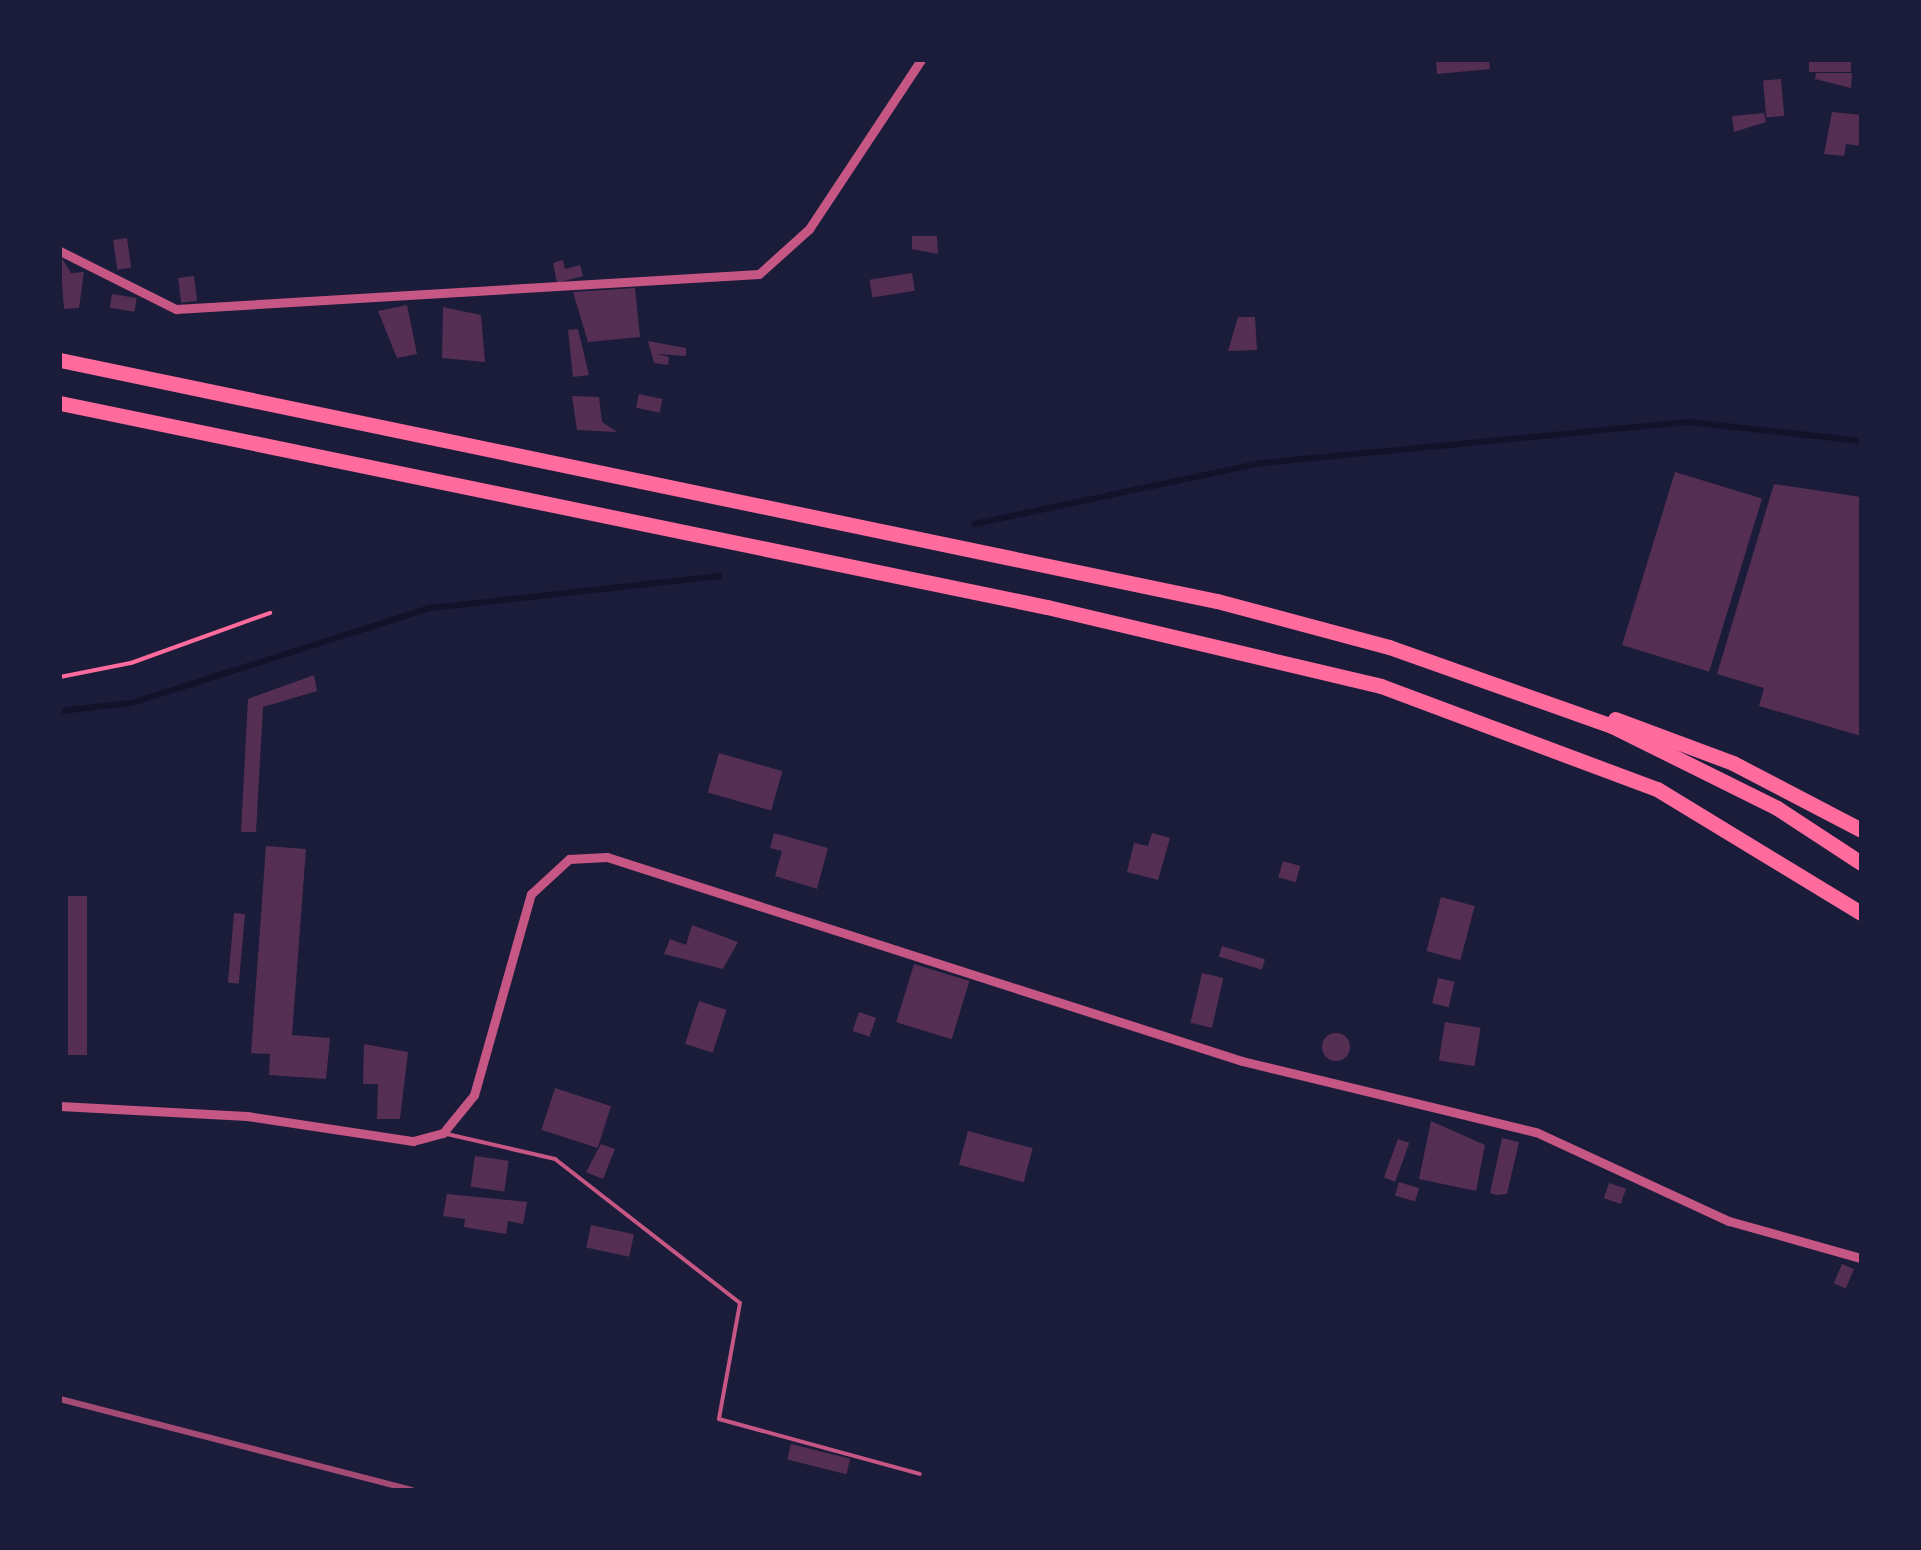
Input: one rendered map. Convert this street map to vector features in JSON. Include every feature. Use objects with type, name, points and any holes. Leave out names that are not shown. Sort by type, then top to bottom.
[{"type":"highway","points":[[60,360],[1216,601],[1552,702],[1733,763],[1861,830]]},
{"type":"highway","points":[[60,403],[1048,606],[1381,686],[1657,789],[1861,912]]},
{"type":"highway","points":[[1552,702],[1720,778],[1861,863]]},
{"type":"street","points":[[60,250],[176,309],[760,274],[809,229],[921,60]]},
{"type":"street","points":[[60,1106],[247,1116],[414,1141],[443,1133],[474,1095],[531,894],[570,860],[607,857],[1258,1066],[1536,1132],[1728,1221],[1861,1258]]},
{"type":"lane","points":[[443,1133],[554,1159],[740,1303],[720,1419],[920,1474]]},
{"type":"path","points":[[60,677],[131,663],[270,614]]},
{"type":"building","points":[[1436,60],[1489,60],[1490,69],[1437,74]]},
{"type":"building","points":[[1809,60],[1851,60],[1851,72],[1809,72]]},
{"type":"building","points":[[1816,73],[1852,73],[1851,88],[1815,79]]},
{"type":"building","points":[[1781,79],[1784,116],[1766,117],[1763,81]]},
{"type":"building","points":[[1832,112],[1861,115],[1861,146],[1846,144],[1844,156],[1824,154]]},
{"type":"building","points":[[1764,113],[1766,122],[1734,132],[1732,116]]},
{"type":"building","points":[[912,236],[937,236],[938,254],[912,249]]},
{"type":"building","points":[[127,238],[131,268],[117,270],[113,240]]},
{"type":"building","points":[[60,255],[71,273],[84,272],[79,308],[64,309]]},
{"type":"building","points":[[563,260],[565,269],[580,265],[583,276],[557,283],[553,263]]},
{"type":"building","points":[[912,273],[915,291],[872,298],[870,280]]},
{"type":"building","points":[[194,276],[197,301],[181,303],[178,278]]},
{"type":"building","points":[[635,288],[640,337],[588,342],[573,292]]},
{"type":"building","points":[[112,294],[137,298],[135,312],[110,308]]},
{"type":"building","points":[[407,305],[417,354],[397,358],[378,311]]},
{"type":"building","points":[[443,307],[481,315],[485,362],[442,358]]},
{"type":"building","points":[[1238,317],[1255,317],[1257,350],[1228,351]]},
{"type":"building","points":[[578,329],[589,375],[573,377],[568,330]]},
{"type":"building","points":[[648,341],[686,348],[686,356],[656,354],[669,357],[668,365],[654,363]]},
{"type":"building","points":[[639,394],[662,399],[660,413],[636,408]]},
{"type":"building","points":[[572,396],[599,397],[602,422],[617,432],[577,430]]},
{"type":"building","points":[[1675,472],[1762,499],[1709,672],[1622,645]]},
{"type":"building","points":[[1774,484],[1861,497],[1861,736],[1759,706],[1764,688],[1717,674]]},
{"type":"building","points":[[314,675],[317,691],[263,707],[256,832],[241,832],[248,699]]},
{"type":"building","points":[[719,753],[782,771],[771,811],[708,792]]},
{"type":"building","points":[[774,833],[828,848],[817,889],[775,876],[782,851],[770,848]]},
{"type":"building","points":[[1152,833],[1170,838],[1158,880],[1127,872],[1134,843],[1148,846]]},
{"type":"building","points":[[266,846],[306,849],[292,1035],[330,1038],[326,1079],[269,1075],[270,1054],[251,1053]]},
{"type":"building","points":[[1283,861],[1300,866],[1296,882],[1278,877]]},
{"type":"building","points":[[68,896],[87,896],[87,1055],[68,1055]]},
{"type":"building","points":[[1441,897],[1475,906],[1460,960],[1427,951]]},
{"type":"building","points":[[234,913],[245,914],[239,984],[228,983]]},
{"type":"building","points":[[692,925],[738,942],[723,969],[664,954],[670,939],[686,945]]},
{"type":"building","points":[[1222,946],[1265,959],[1262,970],[1219,957]]},
{"type":"building","points":[[914,964],[969,981],[952,1039],[896,1022]]},
{"type":"building","points":[[1202,973],[1223,978],[1212,1028],[1191,1023]]},
{"type":"building","points":[[1438,978],[1455,982],[1449,1007],[1432,1003]]},
{"type":"building","points":[[699,1001],[727,1010],[713,1053],[685,1044]]},
{"type":"building","points":[[859,1012],[876,1018],[870,1037],[852,1031]]},
{"type":"building","points":[[1445,1022],[1481,1028],[1474,1066],[1439,1061]]},
{"type":"building","points":[[1336,1033],[1346,1037],[1350,1047],[1346,1057],[1336,1061],[1326,1057],[1322,1047],[1326,1037]]},
{"type":"building","points":[[364,1044],[408,1052],[400,1119],[377,1119],[378,1084],[363,1084]]},
{"type":"building","points":[[555,1088],[611,1106],[598,1148],[541,1130]]},
{"type":"building","points":[[1431,1121],[1485,1145],[1476,1191],[1419,1179]]},
{"type":"building","points":[[968,1131],[1033,1148],[1024,1182],[959,1165]]},
{"type":"building","points":[[1502,1138],[1519,1142],[1507,1194],[1497,1195],[1490,1193]]},
{"type":"building","points":[[1398,1139],[1409,1143],[1395,1182],[1384,1178]]},
{"type":"building","points":[[601,1144],[615,1149],[603,1179],[586,1172]]},
{"type":"building","points":[[475,1156],[509,1161],[504,1191],[471,1187]]},
{"type":"building","points":[[1399,1182],[1419,1188],[1415,1202],[1395,1195]]},
{"type":"building","points":[[1609,1183],[1626,1189],[1621,1204],[1604,1198]]},
{"type":"building","points":[[447,1194],[527,1202],[523,1224],[508,1221],[506,1234],[464,1227],[465,1219],[443,1216]]},
{"type":"building","points":[[591,1225],[634,1234],[629,1257],[586,1247]]},
{"type":"building","points":[[1842,1264],[1854,1269],[1846,1288],[1834,1283]]},
{"type":"building","points":[[791,1444],[850,1459],[846,1474],[787,1460]]},
{"type":"waterway","points":[[974,524],[1262,463],[1689,422],[1861,441]]},
{"type":"waterway","points":[[60,711],[132,703],[430,608],[719,576]]},
{"type":"railway","points":[[60,1399],[411,1490]]}]
